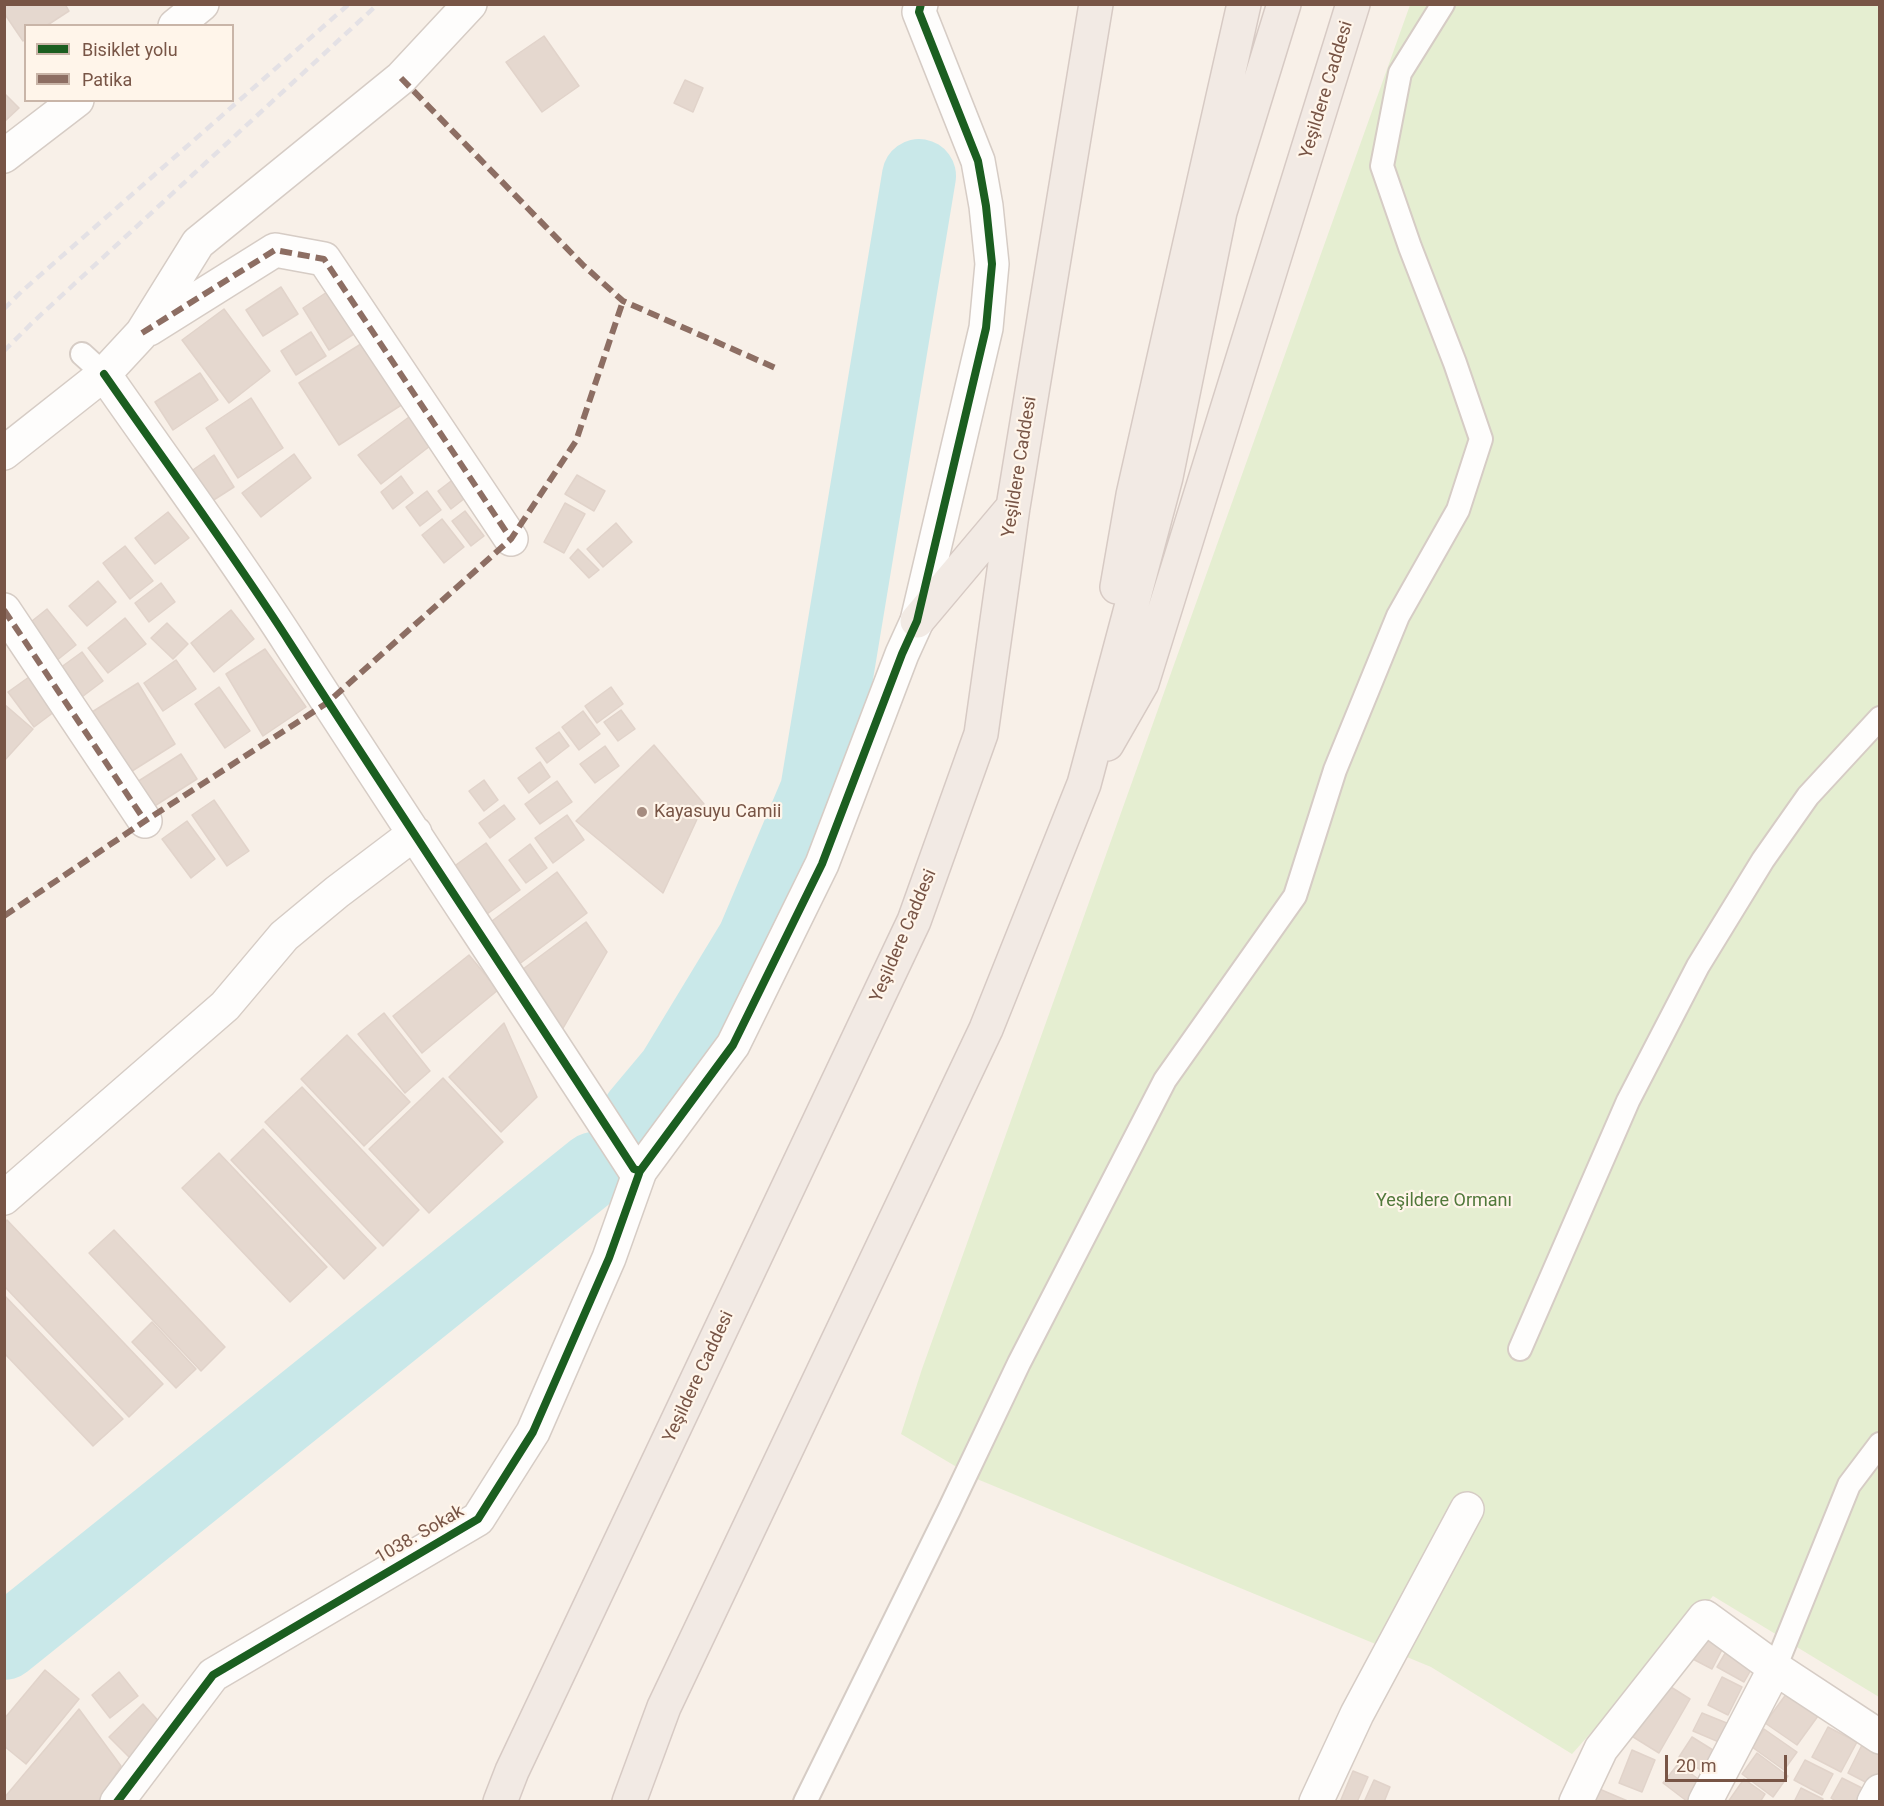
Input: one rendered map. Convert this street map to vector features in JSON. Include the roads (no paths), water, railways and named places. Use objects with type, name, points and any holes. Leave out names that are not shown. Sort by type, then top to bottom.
[{"type":"highway","name":"Yeşildere Caddesi","points":[[500,1802],[512,1771],[914,921],[981,734],[1013,507],[1096,4]]},
{"type":"highway","name":"Yeşildere Caddesi","points":[[1084,784],[1133,495],[1244,4]]},
{"type":"highway","name":"Yeşildere Caddesi","points":[[628,1802],[664,1707],[986,1029],[1084,784],[1166,477],[1220,212],[1284,4]]},
{"type":"highway","name":"Yeşildere Caddesi","points":[[1084,784],[1142,683],[1353,4]]},
{"type":"highway","points":[[916,621],[1013,507]]},
{"type":"street","points":[[177,24],[202,4]]},
{"type":"street","points":[[142,333],[198,243],[401,78],[470,4]]},
{"type":"street","name":"1038. Sokak","points":[[117,1802],[213,1675],[478,1519],[533,1432],[609,1258],[640,1171],[733,1045],[822,864],[916,621],[986,328],[992,264],[986,206],[978,161],[920,8]]},
{"type":"street","points":[[4,156],[74,102]]},
{"type":"street","points":[[4,453],[93,364],[275,250],[324,259],[511,539]]},
{"type":"street","points":[[93,364],[289,642],[634,1169],[640,1171]]},
{"type":"street","points":[[4,610],[145,821]]},
{"type":"street","points":[[4,1198],[225,1006],[284,936],[337,892],[415,833]]},
{"type":"street","points":[[1316,1802],[1357,1714],[1467,1509]]},
{"type":"street","points":[[1576,1802],[1601,1749],[1705,1617],[1775,1668],[1880,1737]]},
{"type":"street","points":[[1705,1802],[1775,1668]]},
{"type":"street","points":[[1874,1802],[1880,1791]]},
{"type":"lane","points":[[805,1802],[1019,1363],[1165,1080],[1295,896],[1335,770],[1398,616],[1458,510],[1481,439],[1382,165],[1400,73],[1443,4]]},
{"type":"lane","points":[[1520,1349],[1628,1101],[1698,966],[1763,860],[1808,796],[1880,718]]},
{"type":"lane","points":[[1775,1668],[1849,1485],[1880,1444]]},
{"type":"waterway","points":[[638,1115],[674,1072],[754,940],[817,791],[919,176]]},
{"type":"waterway","points":[[4,1643],[594,1169]]},
{"type":"railway","points":[[4,309],[349,4]]},
{"type":"railway","points":[[4,351],[378,4]]},
{"type":"place","name":"Kayasuyu Camii","points":[[642,812]]},
{"type":"park label","name":"Yeşildere Ormanı","points":[[1444,1201]]}]
